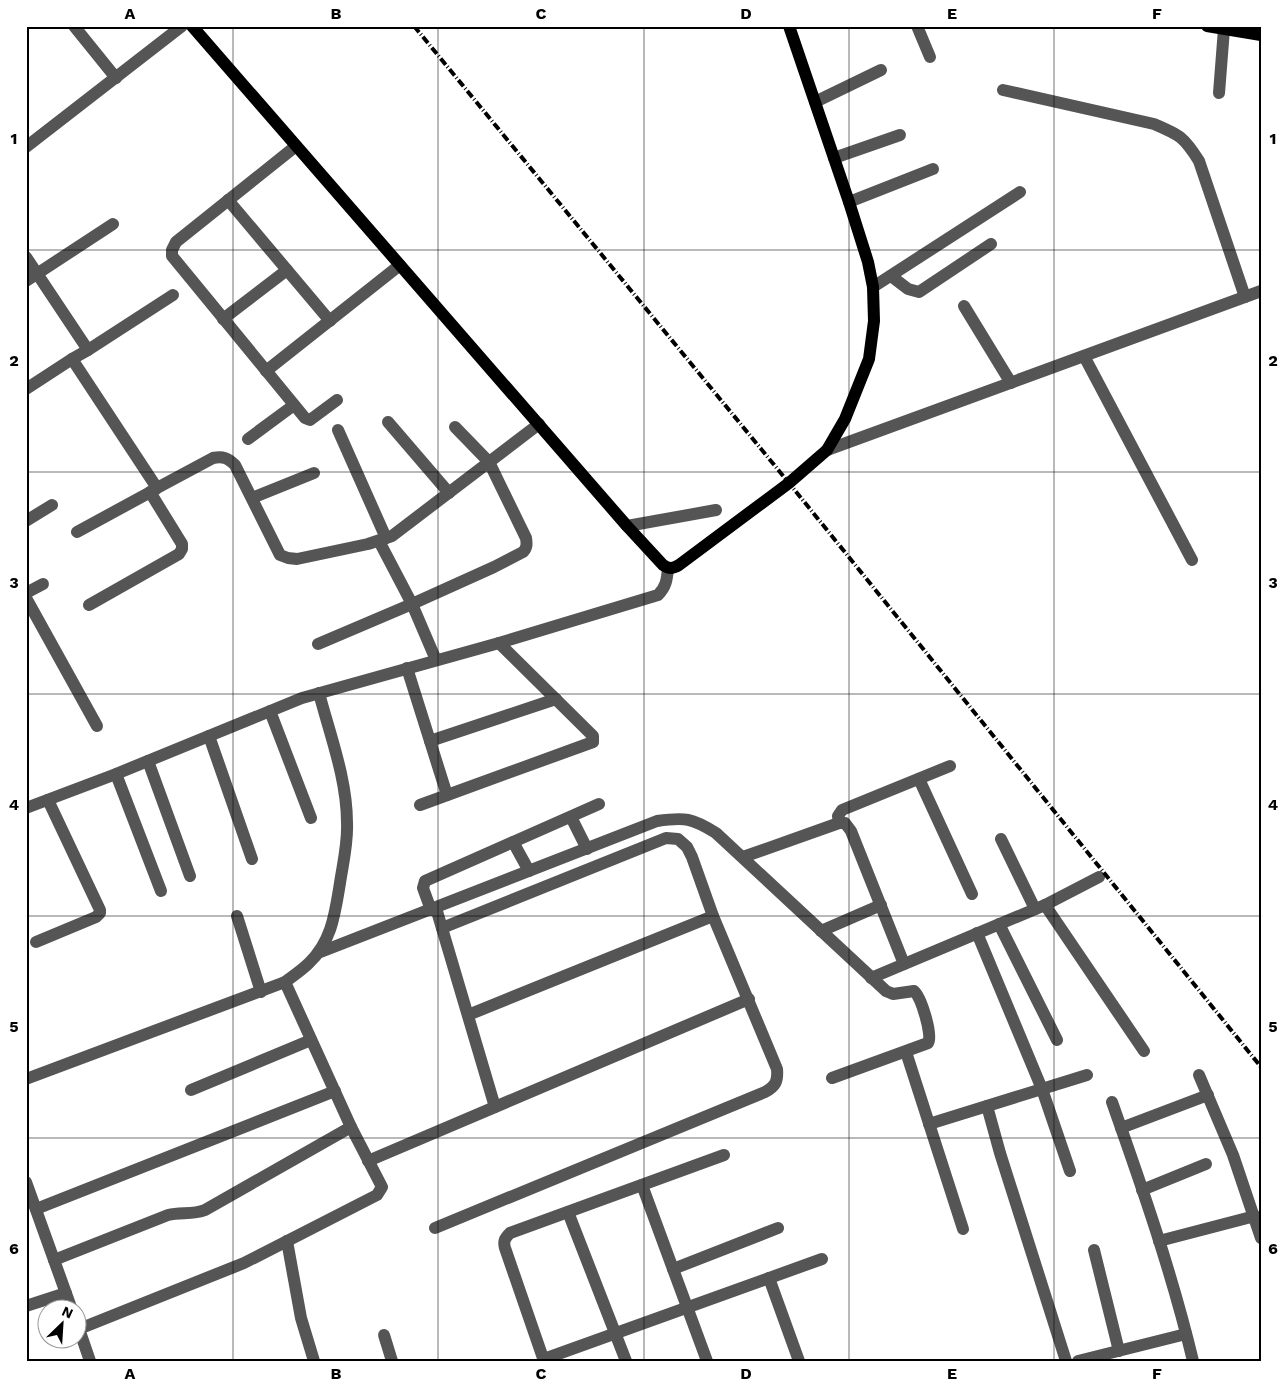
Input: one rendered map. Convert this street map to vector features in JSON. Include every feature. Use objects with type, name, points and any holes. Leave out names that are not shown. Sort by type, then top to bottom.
[{"type":"main road","points":[[192,26],[627,526],[668,568],[679,565],[789,483],[827,450],[845,419],[868,358],[874,321],[873,287],[868,262],[789,26]]},
{"type":"main road","points":[[1207,26],[1255,32]]},
{"type":"street","points":[[74,26],[116,78]]},
{"type":"street","points":[[26,147],[182,26]]},
{"type":"street","points":[[917,26],[930,57]]},
{"type":"street","points":[[1219,93],[1224,29]]},
{"type":"street","points":[[815,102],[881,70]]},
{"type":"street","points":[[1003,90],[1154,124],[1176,133],[1187,143],[1199,161],[1245,297]]},
{"type":"street","points":[[834,158],[900,135]]},
{"type":"street","points":[[296,146],[176,242],[172,250],[172,256],[305,418],[310,420],[337,400]]},
{"type":"street","points":[[849,202],[933,169]]},
{"type":"street","points":[[873,287],[1020,192]]},
{"type":"street","points":[[228,200],[330,321]]},
{"type":"street","points":[[26,282],[113,224]]},
{"type":"street","points":[[890,276],[908,289],[919,292],[991,244]]},
{"type":"street","points":[[26,258],[88,350]]},
{"type":"street","points":[[266,371],[400,265]]},
{"type":"street","points":[[223,319],[287,270]]},
{"type":"street","points":[[827,450],[1261,291]]},
{"type":"street","points":[[26,389],[173,295]]},
{"type":"street","points":[[964,306],[1011,383]]},
{"type":"street","points":[[1084,356],[1192,560]]},
{"type":"street","points":[[72,359],[153,490],[182,544],[182,550],[179,554],[88,605]]},
{"type":"street","points":[[248,439],[294,405]]},
{"type":"street","points":[[388,422],[448,493]]},
{"type":"street","points":[[77,532],[212,458],[222,456],[235,465],[280,555],[297,559],[383,540],[392,536],[539,424]]},
{"type":"street","points":[[318,644],[494,567],[525,550],[526,538],[489,462],[455,427]]},
{"type":"street","points":[[338,430],[383,540],[436,660]]},
{"type":"street","points":[[252,498],[314,473]]},
{"type":"street","points":[[26,521],[52,505]]},
{"type":"street","points":[[627,526],[716,510]]},
{"type":"street","points":[[26,808],[116,774],[302,698],[499,643],[658,595],[664,589],[667,582],[668,568]]},
{"type":"street","points":[[26,593],[43,584]]},
{"type":"street","points":[[26,598],[97,726]]},
{"type":"street","points":[[420,805],[593,742],[593,736],[499,643]]},
{"type":"street","points":[[407,668],[447,796]]},
{"type":"street","points":[[26,1078],[262,992],[285,982],[309,964],[318,953],[327,940],[334,924],[347,843],[348,824],[344,787],[319,693]]},
{"type":"street","points":[[430,741],[556,699]]},
{"type":"street","points":[[270,711],[311,818]]},
{"type":"street","points":[[209,736],[252,859]]},
{"type":"street","points":[[148,761],[190,876]]},
{"type":"street","points":[[839,823],[838,816],[842,810],[950,766]]},
{"type":"street","points":[[116,774],[161,891]]},
{"type":"street","points":[[919,778],[972,894]]},
{"type":"street","points":[[36,942],[96,917],[100,913],[48,800]]},
{"type":"street","points":[[496,1106],[442,928],[423,888],[425,881],[599,804]]},
{"type":"street","points":[[571,817],[587,848]]},
{"type":"street","points":[[318,953],[657,821],[680,818],[697,821],[716,833],[886,991],[893,994],[914,991],[919,997],[931,1036],[925,1045],[832,1078]]},
{"type":"street","points":[[742,858],[839,823],[845,823],[851,831],[904,964]]},
{"type":"street","points":[[435,1228],[766,1092],[773,1088],[778,1080],[777,1069],[713,916],[687,847],[678,839],[666,838],[442,928]]},
{"type":"street","points":[[1001,839],[1040,907],[1144,1051]]},
{"type":"street","points":[[513,842],[529,871]]},
{"type":"street","points":[[872,978],[1040,907],[1099,877]]},
{"type":"street","points":[[821,931],[881,905]]},
{"type":"street","points":[[237,916],[262,992]]},
{"type":"street","points":[[468,1015],[713,916]]},
{"type":"street","points":[[999,924],[1057,1040]]},
{"type":"street","points":[[977,933],[1042,1090],[1070,1171]]},
{"type":"street","points":[[88,1324],[244,1263],[377,1196],[382,1187],[351,1127],[285,982]]},
{"type":"street","points":[[368,1161],[749,999]]},
{"type":"street","points":[[191,1090],[311,1040]]},
{"type":"street","points":[[906,1052],[962,1229]]},
{"type":"street","points":[[1198,1075],[1233,1155],[1261,1238]]},
{"type":"street","points":[[929,1124],[1087,1076]]},
{"type":"street","points":[[36,1209],[335,1092]]},
{"type":"street","points":[[1121,1128],[1208,1095]]},
{"type":"street","points":[[1112,1102],[1178,1301],[1193,1361]]},
{"type":"street","points":[[988,1106],[1000,1153],[1066,1361]]},
{"type":"street","points":[[54,1260],[168,1215],[197,1213],[205,1210],[351,1127]]},
{"type":"street","points":[[724,1155],[510,1233],[506,1237],[504,1242],[544,1360],[822,1259]]},
{"type":"street","points":[[1142,1190],[1206,1164]]},
{"type":"street","points":[[26,1182],[29,1196],[36,1209],[68,1300]]},
{"type":"street","points":[[642,1185],[707,1361]]},
{"type":"street","points":[[568,1212],[626,1361]]},
{"type":"street","points":[[1159,1241],[1255,1216]]},
{"type":"street","points":[[674,1269],[778,1228]]},
{"type":"street","points":[[287,1241],[301,1318],[314,1361]]},
{"type":"street","points":[[1094,1250],[1119,1351]]},
{"type":"street","points":[[769,1278],[799,1361]]},
{"type":"street","points":[[26,1306],[66,1293]]},
{"type":"street","points":[[1078,1361],[1186,1334]]},
{"type":"street","points":[[384,1335],[392,1361]]},
{"type":"railway","points":[[414,26],[789,483],[1261,1067]]}]
